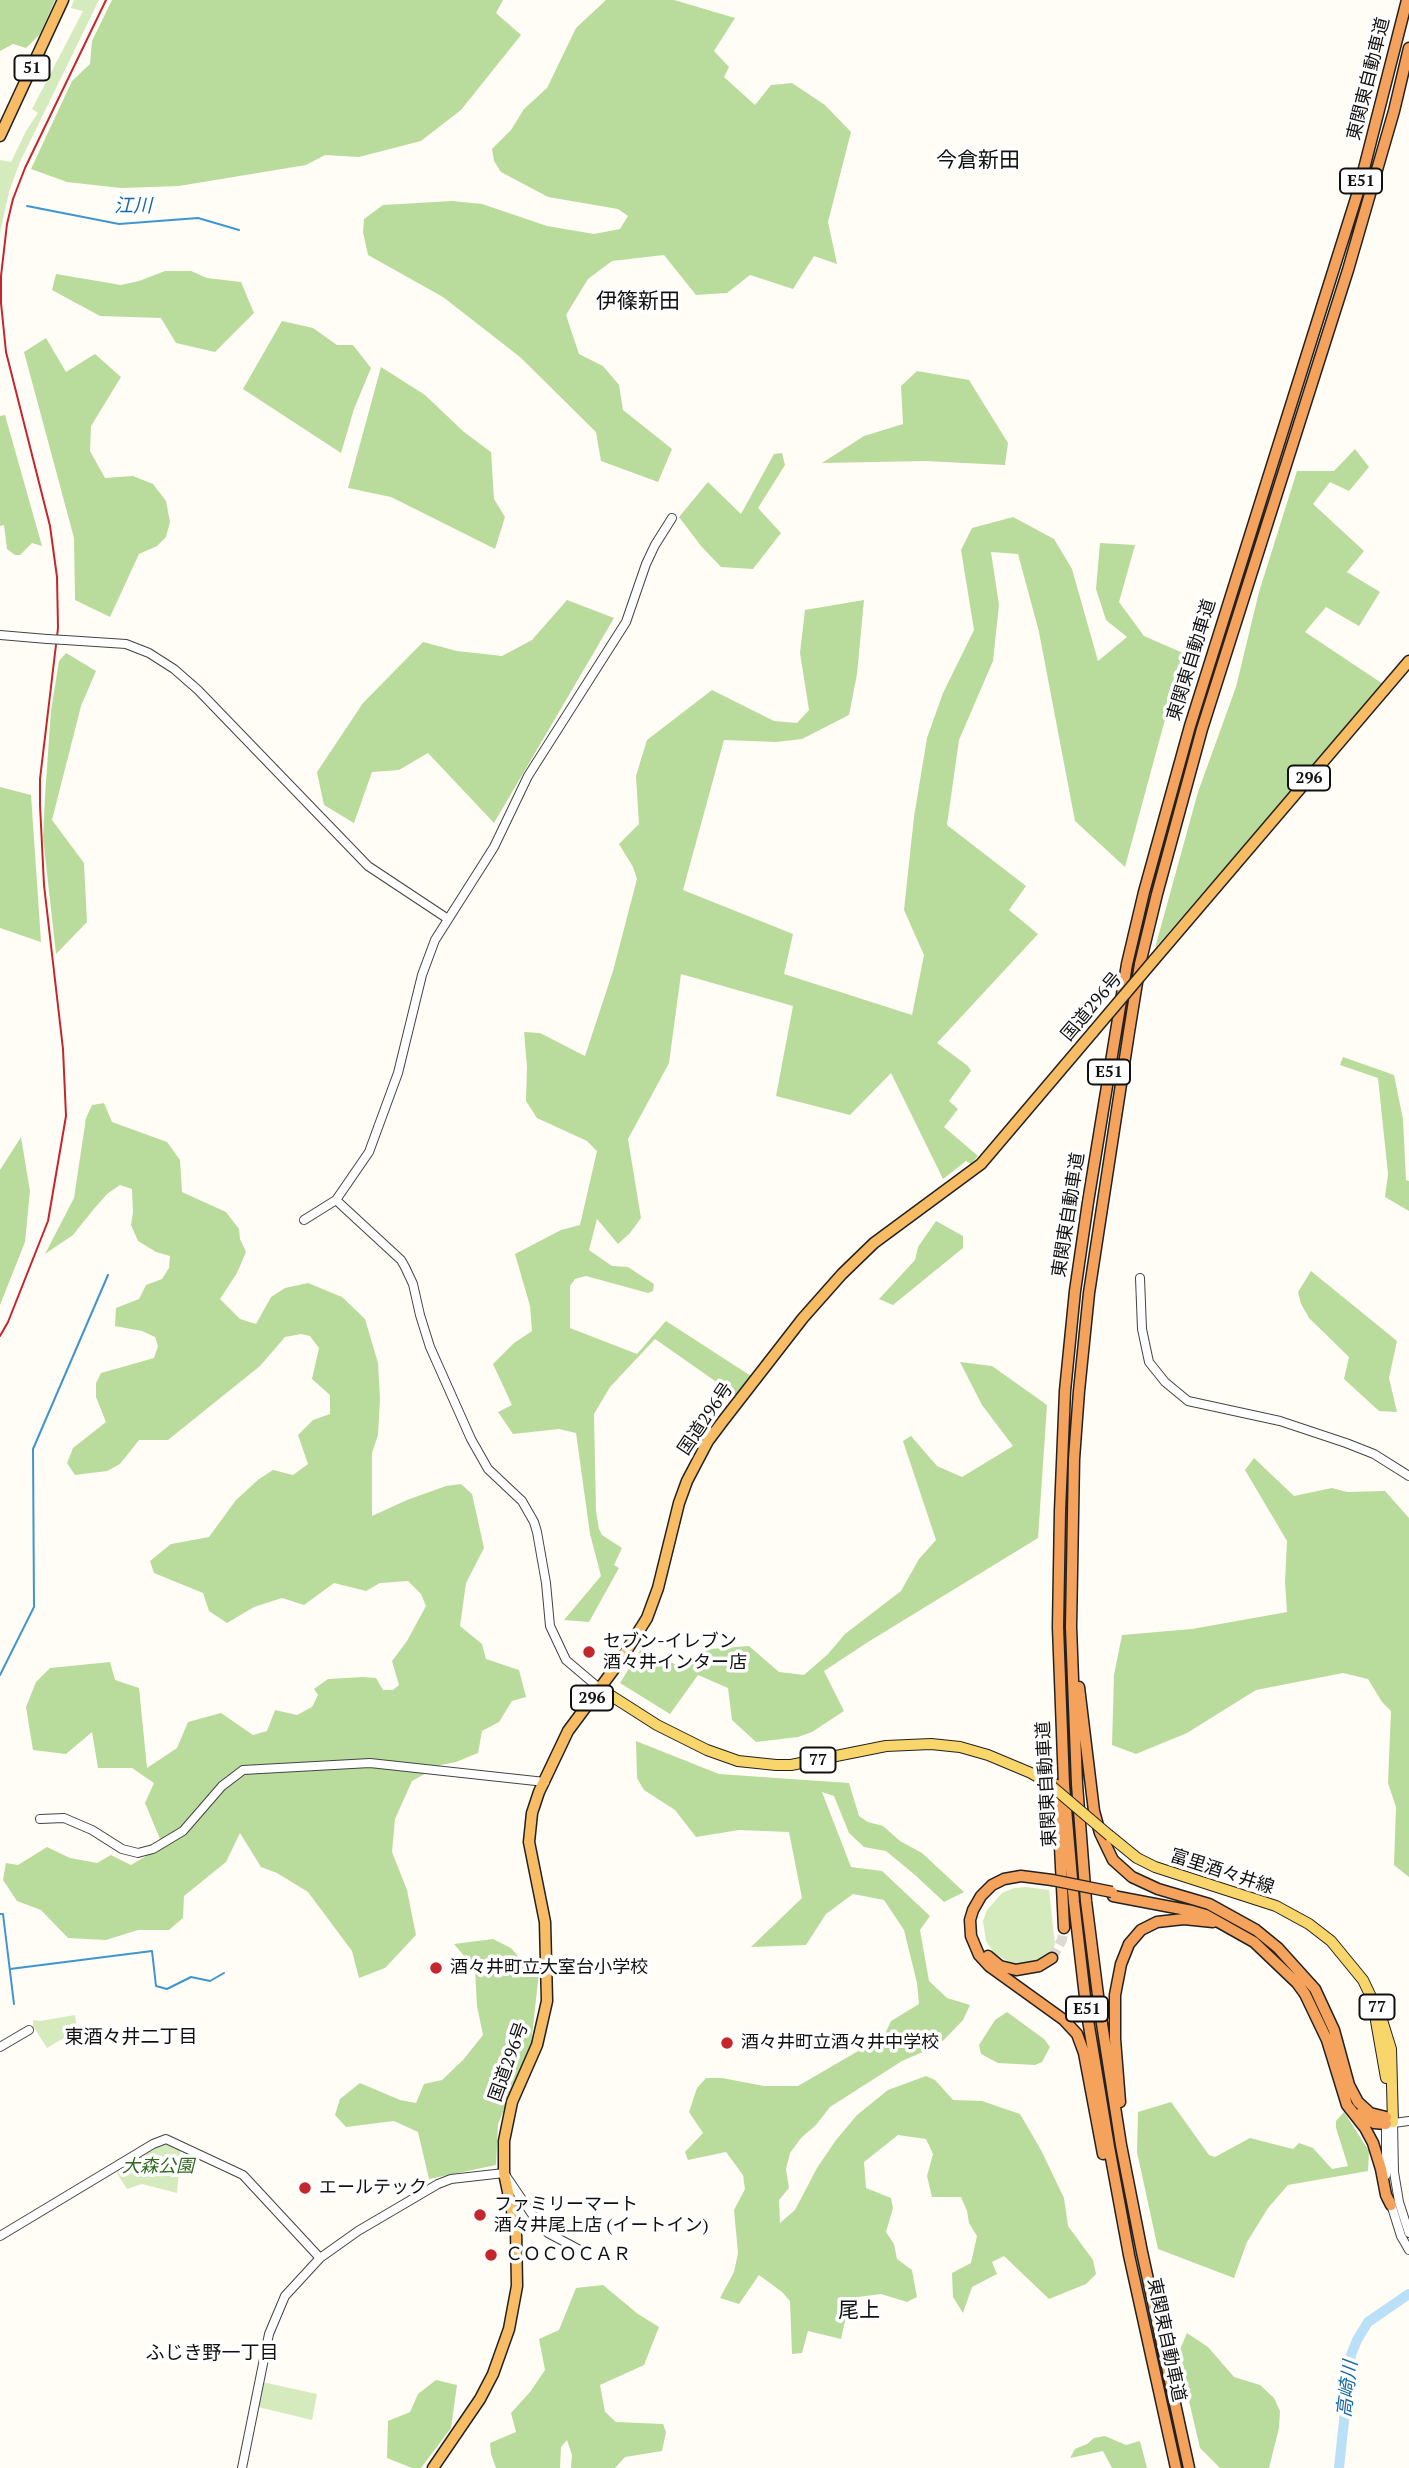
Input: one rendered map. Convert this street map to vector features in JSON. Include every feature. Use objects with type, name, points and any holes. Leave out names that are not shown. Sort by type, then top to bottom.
[{"type":"highway","name":"51","points":[[0,136],[63,0]]},
{"type":"highway","name":"東関東自動車道","points":[[1176,2468],[1111,2159],[1087,2014],[1069,1854],[1059,1688],[1059,1544],[1065,1391],[1075,1291],[1127,964],[1172,785],[1358,192],[1391,67],[1405,0]]},
{"type":"highway","name":"東関東自動車道","points":[[1189,2468],[1133,2205],[1111,2085],[1086,1901],[1075,1758],[1071,1590],[1074,1459],[1089,1293],[1140,964],[1188,776],[1368,204],[1408,51]]},
{"type":"highway","name":"国道296号","points":[[433,2468],[480,2399],[493,2374],[509,2329],[518,2270],[516,2230],[504,2173],[504,2141],[507,2118],[516,2088],[537,2045],[546,2007],[545,1922],[529,1842],[532,1813],[568,1731],[633,1643],[647,1618],[658,1588],[679,1503],[708,1441],[803,1318],[842,1274],[874,1243],[981,1164],[1409,661]]},
{"type":"highway","points":[[1071,1590],[1089,1785],[1097,1822],[1108,1852],[1121,1870],[1132,1877],[1158,1889],[1199,1900],[1219,1918],[1254,1942],[1284,1969],[1306,1994],[1327,2040],[1345,2099],[1379,2157],[1386,2195],[1391,2205]]},
{"type":"highway","points":[[1059,1688],[1056,1741],[1064,1928]]},
{"type":"highway","points":[[1145,2327],[1108,2176],[1080,2043],[1070,2025],[994,1971],[979,1955],[971,1930],[973,1910],[986,1890],[1004,1879],[1021,1876],[1192,1911],[1219,1918],[1265,1936],[1315,1989],[1335,2030],[1353,2095],[1370,2113],[1388,2121]]},
{"type":"highway","points":[[1052,1958],[1025,1970],[1000,1966],[989,1957],[981,1945],[977,1919],[987,1899],[1003,1887],[1017,1883],[1053,1883]]},
{"type":"highway","points":[[1133,2205],[1115,2039],[1115,1995],[1121,1965],[1129,1944],[1141,1930],[1149,1926],[1175,1919],[1219,1918]]},
{"type":"highway","points":[[1345,2099],[1363,2118],[1374,2123],[1388,2121]]},
{"type":"main road","name":"富里酒々井線","points":[[599,1688],[657,1725],[707,1750],[755,1764],[791,1765],[886,1746],[931,1744],[960,1747],[988,1755],[1048,1783],[1137,1858],[1164,1871],[1261,1900],[1302,1920],[1342,1960],[1373,2013],[1384,2058],[1388,2121]]},
{"type":"street","points":[[304,1220],[335,1200],[360,1166],[375,1136],[398,1073],[435,940],[494,847],[528,776],[626,622],[646,564],[673,518]]},
{"type":"street","points":[[0,635],[126,644],[149,653],[174,669],[198,690],[368,866],[448,919]]},
{"type":"street","points":[[335,1200],[401,1260],[405,1267],[413,1284],[419,1315],[430,1346],[471,1439],[488,1469],[522,1502],[534,1522],[546,1583],[550,1626],[566,1660],[599,1688]]},
{"type":"street","points":[[1140,1278],[1142,1329],[1149,1362],[1165,1382],[1188,1401],[1279,1422],[1360,1448],[1409,1476]]},
{"type":"street","points":[[40,1819],[64,1818],[92,1830],[122,1849],[138,1853],[153,1849],[183,1832],[222,1786],[243,1770],[253,1768],[370,1763],[545,1782]]},
{"type":"street","points":[[0,2047],[29,2030]]},
{"type":"street","points":[[1388,2121],[1409,2121]]},
{"type":"street","points":[[1388,2121],[1386,2171],[1391,2205],[1401,2236],[1409,2250]]},
{"type":"street","points":[[1388,2121],[1394,2172],[1409,2233]]},
{"type":"street","points":[[0,2235],[153,2144],[166,2139],[243,2175],[320,2258]]},
{"type":"street","points":[[242,2468],[269,2334],[285,2296],[320,2258],[358,2231],[438,2184],[451,2179],[504,2173],[538,2223],[548,2233],[578,2249]]},
{"type":"green space","points":[[0,0],[55,0],[40,34],[26,48],[13,44],[0,51]]},
{"type":"green space","points":[[74,0],[99,0],[20,162],[9,192],[0,233],[0,160],[11,162],[38,113],[32,109],[83,11],[71,8]]},
{"type":"green space","points":[[112,0],[503,0],[496,13],[521,35],[461,110],[421,141],[359,157],[325,155],[306,165],[179,186],[121,188],[67,182],[31,169],[72,81],[90,64],[92,41]]},
{"type":"green space","points":[[606,0],[674,0],[735,18],[714,51],[729,67],[724,77],[755,105],[771,85],[792,83],[825,105],[851,132],[828,222],[837,264],[814,256],[793,289],[750,275],[727,293],[696,295],[664,255],[612,261],[588,279],[566,315],[579,354],[603,366],[619,385],[623,410],[672,449],[658,482],[601,461],[596,432],[520,357],[443,297],[368,255],[363,232],[364,219],[383,205],[452,201],[482,204],[547,226],[594,234],[620,229],[628,216],[618,209],[548,197],[501,172],[494,161],[492,149],[511,130],[524,109],[547,88],[576,28]]},
{"type":"green space","points":[[165,271],[191,271],[207,278],[241,282],[254,313],[215,352],[176,343],[161,318],[100,316],[52,290],[56,274],[121,285]]},
{"type":"green space","points":[[282,321],[313,328],[337,345],[353,345],[371,368],[354,409],[341,453],[243,389]]},
{"type":"green space","points":[[46,338],[66,372],[95,354],[121,377],[91,426],[90,451],[105,478],[133,476],[153,484],[166,501],[170,522],[166,537],[157,546],[139,554],[110,617],[75,600],[74,538],[24,352]]},
{"type":"green space","points":[[381,367],[425,395],[464,432],[491,452],[494,499],[505,517],[495,549],[391,497],[348,488]]},
{"type":"green space","points":[[917,371],[969,380],[1008,443],[1005,465],[925,461],[822,463],[864,436],[903,424],[901,386]]},
{"type":"green space","points":[[5,415],[42,546],[32,543],[20,555],[7,549],[4,525],[0,526],[0,416]]},
{"type":"green space","points":[[1355,449],[1369,467],[1349,491],[1330,482],[1313,504],[1364,551],[1347,572],[1380,592],[1359,626],[1326,607],[1305,632],[1383,684],[1155,948],[1198,792],[1236,687],[1259,592],[1297,471],[1334,471]]},
{"type":"green space","points":[[782,453],[785,465],[758,508],[781,533],[753,569],[721,567],[679,517],[708,482],[741,514],[774,454]]},
{"type":"green space","points":[[1013,517],[1054,539],[1072,569],[1098,661],[1127,637],[1106,620],[1096,589],[1100,543],[1135,545],[1119,602],[1144,636],[1183,653],[1125,867],[1075,821],[1039,632],[1018,554],[991,552],[999,605],[993,661],[959,740],[947,825],[1026,886],[1009,910],[1038,934],[937,1043],[971,1071],[949,1101],[958,1109],[944,1127],[978,1156],[971,1164],[966,1161],[943,1179],[891,1073],[850,1115],[776,1096],[793,1006],[681,974],[669,1063],[628,1139],[641,1218],[618,1244],[597,1219],[589,1250],[612,1266],[628,1267],[654,1284],[653,1291],[648,1293],[586,1276],[575,1279],[570,1286],[570,1328],[637,1354],[666,1321],[751,1376],[735,1395],[655,1339],[610,1387],[594,1414],[596,1511],[602,1535],[622,1548],[614,1565],[619,1568],[589,1622],[564,1620],[601,1576],[590,1534],[576,1433],[559,1429],[513,1434],[498,1412],[512,1405],[493,1364],[514,1343],[532,1331],[530,1306],[515,1254],[561,1230],[580,1225],[597,1151],[587,1141],[537,1118],[526,1101],[524,1032],[540,1033],[585,1056],[613,971],[637,879],[619,844],[639,824],[636,776],[647,740],[712,690],[774,721],[797,723],[809,710],[800,653],[805,610],[864,600],[857,674],[849,715],[802,739],[776,742],[724,740],[683,890],[793,934],[784,974],[912,1015],[924,955],[904,910],[914,817],[927,738],[943,693],[974,630],[961,550],[972,528]]},
{"type":"green space","points":[[567,600],[614,618],[494,823],[428,753],[399,770],[372,772],[354,823],[324,805],[317,772],[363,703],[423,642],[457,651],[502,656],[532,640]]},
{"type":"green space","points":[[66,653],[96,671],[81,706],[52,820],[84,863],[87,922],[56,954],[43,837],[51,711],[59,661]]},
{"type":"green space","points":[[0,787],[31,795],[41,942],[0,928]]},
{"type":"green space","points":[[1343,1057],[1394,1075],[1403,1119],[1409,1211],[1385,1197],[1388,1174],[1378,1078],[1340,1065]]},
{"type":"green space","points":[[104,1103],[112,1122],[167,1142],[180,1160],[182,1192],[226,1212],[239,1229],[246,1252],[237,1273],[220,1299],[240,1319],[256,1324],[271,1297],[285,1288],[308,1283],[342,1297],[365,1319],[378,1363],[380,1398],[378,1435],[372,1453],[372,1516],[446,1486],[461,1484],[472,1494],[484,1548],[466,1583],[460,1626],[482,1644],[486,1659],[519,1670],[526,1697],[512,1701],[499,1722],[482,1731],[478,1753],[441,1765],[412,1781],[395,1819],[392,1852],[407,1890],[416,1935],[385,1968],[359,1978],[352,1951],[308,1892],[277,1873],[261,1867],[240,1833],[226,1862],[184,1896],[183,1918],[169,1930],[138,1930],[106,1940],[68,1938],[41,1910],[17,1901],[3,1880],[6,1863],[18,1865],[47,1847],[70,1858],[97,1863],[111,1855],[131,1865],[163,1846],[145,1803],[154,1783],[132,1768],[98,1768],[92,1732],[66,1754],[33,1750],[26,1707],[36,1682],[50,1668],[110,1662],[115,1680],[139,1688],[147,1768],[177,1748],[188,1722],[221,1713],[253,1735],[267,1731],[275,1710],[297,1715],[312,1707],[318,1695],[314,1689],[328,1679],[376,1678],[383,1690],[393,1690],[399,1685],[392,1661],[407,1641],[426,1606],[421,1594],[408,1581],[380,1583],[366,1591],[334,1583],[304,1605],[282,1598],[254,1607],[227,1623],[209,1611],[203,1593],[154,1573],[150,1561],[171,1544],[209,1537],[236,1500],[259,1479],[273,1470],[293,1475],[308,1464],[298,1435],[313,1420],[330,1414],[330,1395],[312,1379],[319,1348],[310,1336],[301,1334],[285,1337],[260,1366],[168,1440],[139,1440],[120,1464],[107,1471],[75,1475],[67,1463],[73,1448],[106,1422],[96,1397],[96,1383],[101,1373],[154,1358],[158,1346],[155,1337],[142,1331],[115,1326],[116,1308],[139,1299],[146,1285],[162,1279],[169,1268],[170,1256],[156,1252],[138,1241],[131,1225],[132,1189],[120,1185],[107,1194],[73,1235],[45,1254],[74,1198],[86,1118],[92,1105]]},
{"type":"green space","points":[[21,1137],[30,1191],[25,1242],[0,1305],[0,1170]]},
{"type":"green space","points":[[936,1221],[963,1236],[963,1248],[893,1305],[879,1299],[915,1260],[918,1247]]},
{"type":"green space","points":[[1311,1271],[1397,1341],[1389,1378],[1397,1412],[1379,1411],[1344,1379],[1349,1357],[1309,1318],[1301,1304],[1298,1292]]},
{"type":"green space","points":[[960,1362],[992,1366],[1047,1405],[1038,1538],[824,1671],[844,1711],[812,1732],[798,1737],[756,1742],[732,1720],[728,1688],[698,1675],[670,1714],[620,1683],[641,1649],[677,1665],[709,1649],[749,1646],[779,1672],[804,1675],[828,1654],[845,1634],[901,1591],[919,1559],[936,1540],[903,1441],[911,1436],[937,1466],[962,1477],[1013,1446],[982,1405]]},
{"type":"green space","points":[[1254,1458],[1294,1496],[1332,1488],[1347,1492],[1385,1491],[1409,1518],[1409,1877],[1394,1865],[1396,1807],[1388,1783],[1391,1711],[1368,1679],[1343,1673],[1256,1690],[1187,1733],[1136,1754],[1112,1745],[1114,1675],[1122,1635],[1192,1629],[1287,1612],[1287,1541],[1245,1470]]},
{"type":"green space","points":[[636,1741],[719,1774],[849,1783],[859,1816],[883,1826],[900,1841],[922,1853],[964,1892],[944,1902],[886,1851],[864,1847],[849,1833],[834,1796],[822,1792],[851,1867],[882,1871],[930,1916],[920,1930],[929,1981],[947,1998],[970,2005],[963,2020],[939,2045],[902,2061],[830,2107],[801,2138],[790,2153],[786,2169],[789,2188],[779,2200],[780,2223],[795,2210],[817,2168],[857,2115],[888,2090],[926,2076],[935,2080],[953,2100],[982,2101],[1020,2114],[1064,2198],[1068,2226],[1093,2260],[1096,2274],[1086,2284],[1049,2299],[1004,2256],[992,2262],[997,2274],[972,2287],[963,2313],[953,2297],[952,2273],[971,2263],[977,2236],[969,2223],[961,2197],[932,2197],[927,2176],[933,2154],[926,2139],[898,2135],[864,2162],[866,2188],[891,2198],[893,2208],[886,2232],[894,2244],[897,2259],[912,2270],[917,2297],[907,2302],[881,2294],[850,2298],[841,2339],[808,2331],[802,2353],[792,2354],[790,2301],[782,2292],[759,2275],[739,2304],[720,2298],[734,2272],[738,2253],[734,2210],[745,2189],[743,2175],[726,2152],[688,2160],[685,2152],[703,2133],[689,2112],[697,2088],[706,2078],[722,2078],[764,2086],[798,2086],[884,2036],[891,2021],[919,2004],[917,1983],[904,1930],[884,1900],[853,1894],[826,1914],[806,1945],[751,1947],[802,1898],[789,1832],[739,1830],[696,1837],[675,1810],[644,1790],[637,1778]]},
{"type":"green space","points":[[1026,1887],[1049,1890],[1055,1945],[1050,1953],[1040,1960],[1021,1965],[1011,1963],[994,1953],[986,1941],[983,1921],[987,1910],[1002,1893]]},
{"type":"green space","points":[[493,1939],[511,1948],[524,1963],[539,1972],[531,2045],[498,2124],[496,2165],[429,2179],[418,2132],[394,2121],[346,2127],[335,2115],[340,2099],[360,2083],[400,2100],[416,2103],[424,2084],[442,2080],[463,2060],[483,2035],[477,2006],[475,1969],[454,1944]]},
{"type":"green space","points":[[1007,2012],[1044,2039],[1050,2047],[1042,2062],[1035,2065],[998,2063],[981,2054],[979,2045],[995,2020]]},
{"type":"green space","points":[[75,2015],[77,2030],[47,2048],[33,2026],[33,2020]]},
{"type":"green space","points":[[1171,2102],[1209,2155],[1215,2157],[1250,2138],[1293,2149],[1299,2143],[1313,2148],[1332,2169],[1348,2166],[1336,2128],[1336,2121],[1344,2112],[1369,2151],[1368,2171],[1288,2185],[1268,2208],[1247,2242],[1234,2278],[1158,2249],[1137,2152],[1138,2112]]},
{"type":"green space","name":"大森公園","points":[[158,2142],[181,2144],[177,2193],[142,2184],[127,2189],[117,2173]]},
{"type":"green space","points":[[603,2285],[638,2314],[659,2327],[644,2365],[600,2385],[605,2412],[616,2422],[663,2424],[666,2432],[662,2451],[625,2457],[615,2468],[571,2468],[572,2455],[567,2440],[561,2447],[560,2468],[496,2468],[490,2443],[516,2432],[511,2413],[545,2370],[539,2339],[559,2330],[576,2288]]},
{"type":"green space","points":[[1187,2333],[1208,2347],[1234,2377],[1260,2385],[1274,2398],[1280,2411],[1279,2428],[1269,2468],[1220,2468],[1200,2448],[1178,2354]]},
{"type":"green space","points":[[436,2380],[457,2385],[451,2428],[421,2468],[412,2468],[387,2458],[388,2421],[410,2412],[418,2394]]},
{"type":"green space","points":[[262,2382],[317,2394],[312,2420],[258,2407]]},
{"type":"green space","points":[[1105,2436],[1126,2445],[1140,2441],[1147,2468],[1112,2468],[1103,2451],[1070,2458],[1075,2449],[1094,2438]]},
{"type":"waterway","name":"江川","points":[[27,206],[119,224],[198,218],[239,230]]},
{"type":"waterway","points":[[0,1675],[34,1607],[33,1449],[108,1275]]},
{"type":"waterway","points":[[0,1914],[3,1914],[14,2004]]},
{"type":"waterway","points":[[10,1969],[152,1951],[156,1986],[167,1989],[191,1977],[210,1981],[224,1973]]},
{"type":"waterway","name":"高崎川","points":[[1339,2468],[1351,2355],[1357,2340],[1368,2322],[1409,2294]]},
{"type":"tunnel","points":[[1052,1958],[1062,1940],[1064,1928]]},
{"type":"railway","points":[[0,1336],[48,1221],[66,1116],[63,1049],[44,885],[40,805],[40,779],[58,628],[57,577],[50,526],[6,352],[1,276],[13,199],[25,168],[106,0]]},
{"type":"place","name":"セブン-イレブン 酒々井インター店","points":[[589,1652]]},
{"type":"place","name":"酒々井町立大室台小学校","points":[[436,1968]]},
{"type":"place","name":"酒々井町立酒々井中学校","points":[[727,2043]]},
{"type":"place","name":"エールテック","points":[[305,2188]]},
{"type":"place","name":"ファミリーマート 酒々井尾上店 (イートイン)","points":[[480,2215]]},
{"type":"place","name":"ＣＯＣＯＣＡＲ","points":[[491,2255]]},
{"type":"district","name":"今倉新田","points":[[978,161]]},
{"type":"district","name":"伊篠新田","points":[[638,302]]},
{"type":"district","name":"東酒々井二丁目","points":[[131,2038]]},
{"type":"district","name":"尾上","points":[[859,2311]]},
{"type":"district","name":"ふじき野一丁目","points":[[212,2354]]}]
